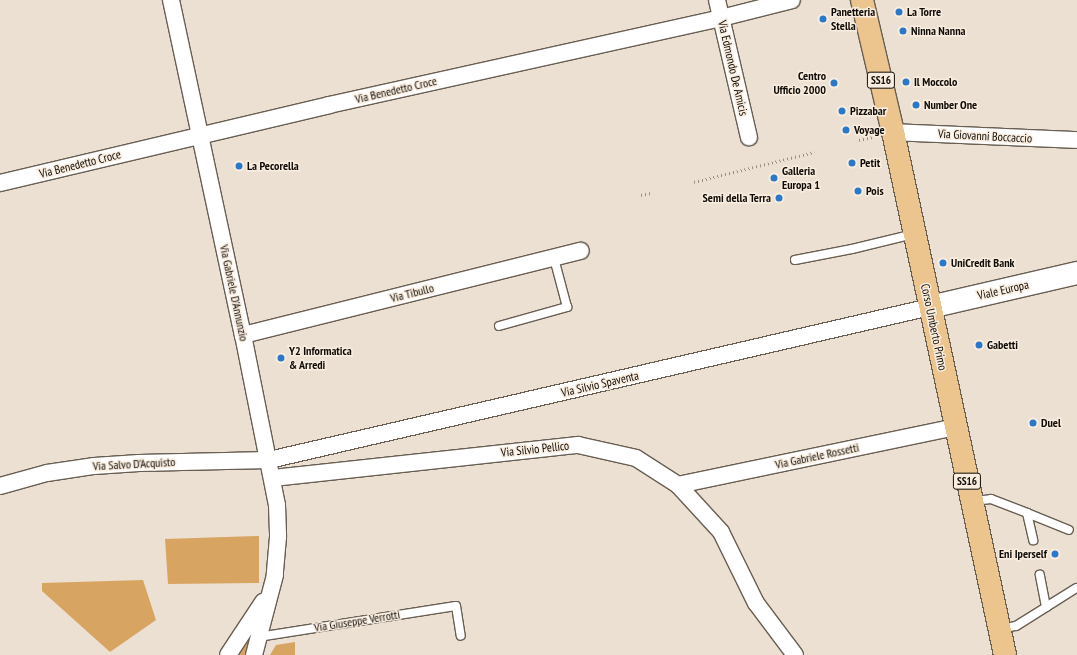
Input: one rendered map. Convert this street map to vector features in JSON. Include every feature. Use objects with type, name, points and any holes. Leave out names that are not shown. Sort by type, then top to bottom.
[{"type":"main road","name":"Corso Umberto Primo","points":[[862,0],[893,132],[1005,655]]},
{"type":"street","name":"Via Gabriele D'Annunzio","points":[[171,0],[273,478],[277,505],[278,537],[272,588]]},
{"type":"street","name":"Via Edmondo De Amicis","points":[[717,0],[749,137]]},
{"type":"street","name":"Via Benedetto Croce","points":[[0,183],[201,135],[721,18],[792,0]]},
{"type":"street","name":"Via Giovanni Boccaccio","points":[[893,132],[1077,140]]},
{"type":"street","name":"Via Tibullo","points":[[243,336],[581,251]]},
{"type":"street","name":"Viale Europa","points":[[930,307],[1077,273]]},
{"type":"street","name":"Via Silvio Spaventa","points":[[269,460],[930,307]]},
{"type":"street","name":"Via Gabriele Rossetti","points":[[678,485],[955,427]]},
{"type":"street","name":"Via Silvio Pellico","points":[[273,478],[578,445],[636,458],[678,485],[721,532],[756,603],[795,655]]},
{"type":"street","name":"Via Salvo D'Acquisto","points":[[0,486],[47,473],[94,466],[139,463],[269,460]]},
{"type":"street","points":[[254,655],[272,588]]},
{"type":"street","points":[[228,655],[272,588]]},
{"type":"lane","points":[[795,260],[852,249],[914,234]]},
{"type":"lane","points":[[499,326],[567,307],[554,258]]},
{"type":"lane","points":[[972,502],[991,499],[1069,530]]},
{"type":"lane","points":[[1027,513],[1033,540]]},
{"type":"lane","points":[[1040,575],[1046,608]]},
{"type":"lane","points":[[1000,629],[1016,626],[1077,588]]},
{"type":"lane","name":"Via Giuseppe Verrotti","points":[[258,637],[456,606],[461,636]]},
{"type":"path","points":[[694,182],[814,152]]},
{"type":"path","points":[[641,196],[651,193]]},
{"type":"shaded area","points":[[259,536],[259,583],[168,584],[165,539]]},
{"type":"shaded area","points":[[143,580],[156,620],[110,652],[42,591],[42,583]]},
{"type":"shaded area","points":[[256,624],[249,655],[234,655]]},
{"type":"shaded area","points":[[295,642],[295,655],[270,655],[276,645]]},
{"type":"place","name":"La Torre","points":[[899,12]]},
{"type":"place","name":"Panetteria Stella","points":[[823,19]]},
{"type":"place","name":"Ninna Nanna","points":[[903,31]]},
{"type":"place","name":"Il Moccolo","points":[[906,82]]},
{"type":"place","name":"Centro Ufficio 2000","points":[[834,83]]},
{"type":"place","name":"Number One","points":[[916,105]]},
{"type":"place","name":"Pizzabar","points":[[842,111]]},
{"type":"place","name":"Voyage","points":[[846,130]]},
{"type":"place","name":"Petit","points":[[852,163]]},
{"type":"place","name":"La Pecorella","points":[[239,166]]},
{"type":"place","name":"Galleria Europa 1","points":[[774,178]]},
{"type":"place","name":"Pois","points":[[858,191]]},
{"type":"place","name":"Semi della Terra","points":[[779,198]]},
{"type":"place","name":"UniCredit Bank","points":[[943,263]]},
{"type":"place","name":"Gabetti","points":[[979,345]]},
{"type":"place","name":"Y2 Informatica & Arredi","points":[[281,358]]},
{"type":"place","name":"Duel","points":[[1033,423]]},
{"type":"place","name":"Eni Iperself","points":[[1055,554]]}]
